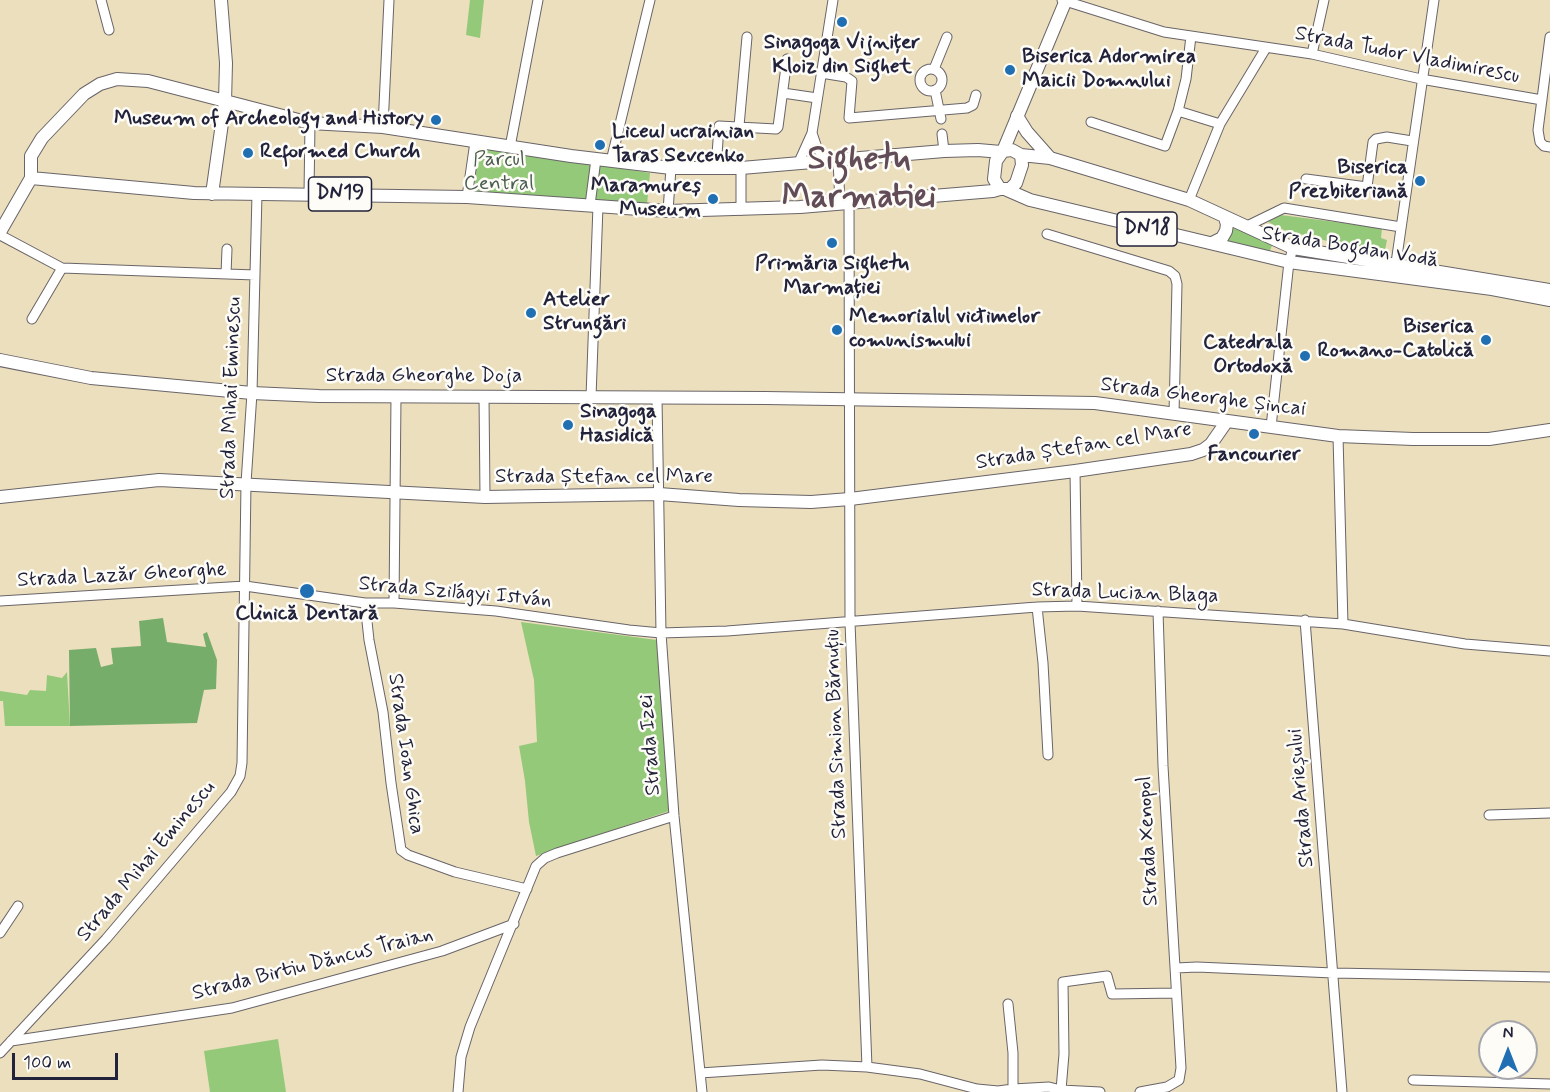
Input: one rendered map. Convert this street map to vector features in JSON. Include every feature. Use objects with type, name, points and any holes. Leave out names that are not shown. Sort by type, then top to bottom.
[{"type":"main road","points":[[212,194],[225,102],[226,63],[221,0]]},
{"type":"main road","points":[[1017,116],[1022,165],[1016,183],[1004,189],[994,182],[993,175],[1064,0]]},
{"type":"main road","points":[[0,234],[4,214],[31,178],[31,156],[42,138],[84,94],[108,81],[132,79],[148,81],[310,123],[383,127],[510,147],[671,168],[741,168],[944,151],[1002,152],[1012,150],[1020,154]]},
{"type":"main road","points":[[1017,116],[1027,132],[1050,158]]},
{"type":"main road","name":"DN18","points":[[1020,154],[1050,158],[1189,201]]},
{"type":"main road","name":"DN19","points":[[31,178],[212,194],[467,197],[668,212],[845,203],[993,192],[1004,189]]},
{"type":"main road","name":"Strada Bogdan Vodă","points":[[1004,189],[1030,200],[1289,262],[1395,270],[1550,290]]},
{"type":"main road","name":"Strada Bogdan Vodă","points":[[1189,201],[1293,248],[1550,300]]},
{"type":"main road","points":[[1212,243],[1222,238],[1226,231],[1225,218]]},
{"type":"main road","name":"Strada Gheorghe Doja","points":[[0,360],[91,378],[252,393],[332,397],[850,399]]},
{"type":"main road","name":"Strada Gheorghe Șincai","points":[[850,399],[1095,403],[1338,436],[1489,439],[1550,430]]},
{"type":"main road","name":"Strada Ștefan cel Mare","points":[[0,497],[159,480],[485,497],[659,494],[811,502],[1075,471],[1191,454],[1211,444],[1227,421]]},
{"type":"street","points":[[101,0],[109,30]]},
{"type":"street","points":[[383,127],[389,0]]},
{"type":"street","points":[[510,147],[538,0]]},
{"type":"street","points":[[611,161],[650,0]]},
{"type":"street","points":[[798,164],[812,133],[833,0]]},
{"type":"street","name":"Strada Tudor Vladimirescu","points":[[1064,0],[1164,32],[1312,54],[1421,79],[1542,100]]},
{"type":"street","points":[[1312,54],[1324,0]]},
{"type":"street","points":[[1395,270],[1434,0]]},
{"type":"street","points":[[1091,122],[1165,146],[1178,111],[1186,79],[1191,36]]},
{"type":"street","points":[[739,126],[747,37]]},
{"type":"street","points":[[934,69],[947,37]]},
{"type":"street","points":[[1550,37],[1538,136],[1544,146],[1550,147]]},
{"type":"street","name":"Strada Tudor Vladimirescu","points":[[1189,201],[1220,124],[1266,48]]},
{"type":"street","points":[[716,168],[718,126],[776,129],[778,127],[787,59]]},
{"type":"street","points":[[929,69],[938,71],[942,79],[941,84],[935,90],[926,89],[921,82],[922,74],[929,69]]},
{"type":"street","points":[[821,73],[846,77],[852,81],[849,118],[940,114],[973,105],[976,95]]},
{"type":"street","points":[[935,90],[940,114]]},
{"type":"street","points":[[783,93],[817,98]]},
{"type":"street","points":[[1178,111],[1220,124]]},
{"type":"street","points":[[309,194],[310,123]]},
{"type":"street","points":[[812,133],[817,148],[832,160]]},
{"type":"street","points":[[942,134],[944,151]]},
{"type":"street","points":[[1306,179],[1367,187],[1373,142],[1376,139],[1387,137],[1412,141]]},
{"type":"street","points":[[467,197],[475,142]]},
{"type":"street","points":[[591,397],[596,159]]},
{"type":"street","name":"Strada Simion Bărnuțiu","points":[[832,160],[845,203],[850,399],[850,622],[867,1067]]},
{"type":"street","points":[[668,212],[671,168]]},
{"type":"street","points":[[741,168],[741,210]]},
{"type":"street","name":"Strada Mihai Eminescu","points":[[0,1053],[106,939],[231,792],[240,776],[246,483],[252,393],[257,194]]},
{"type":"street","points":[[1245,227],[1284,208],[1401,227]]},
{"type":"street","points":[[0,234],[62,268],[255,275]]},
{"type":"street","points":[[1047,234],[1169,271],[1175,276],[1177,284],[1174,414]]},
{"type":"street","points":[[1270,427],[1289,262],[1293,248]]},
{"type":"street","points":[[226,274],[227,249]]},
{"type":"street","points":[[32,319],[62,268]]},
{"type":"street","points":[[484,396],[485,497]]},
{"type":"street","points":[[394,603],[396,397]]},
{"type":"street","name":"Strada Izei","points":[[657,398],[661,633],[674,816],[702,1090]]},
{"type":"street","points":[[1338,436],[1343,624]]},
{"type":"street","points":[[1075,471],[1077,606]]},
{"type":"street","name":"Strada Lazăr Gheorghe","points":[[0,601],[245,586]]},
{"type":"street","name":"Strada Szilágyi István","points":[[245,586],[365,603],[496,611],[661,633]]},
{"type":"street","name":"Strada Ioan Ghica","points":[[365,603],[369,640],[383,712],[390,783],[402,850],[408,855],[455,872],[526,889]]},
{"type":"street","name":"Strada Lucian Blaga","points":[[661,633],[727,631],[1037,607],[1077,606],[1305,620],[1465,644],[1550,651]]},
{"type":"street","points":[[1037,607],[1043,663],[1048,755]]},
{"type":"street","name":"Strada Xenopol","points":[[1140,1092],[1167,1087],[1179,1080],[1180,1068],[1176,968],[1163,777],[1158,611]]},
{"type":"street","name":"Strada Arieșului","points":[[1305,620],[1342,1092]]},
{"type":"street","points":[[1489,815],[1550,813]]},
{"type":"street","points":[[458,1092],[461,1057],[470,1027],[536,866],[544,858],[674,816]]},
{"type":"street","points":[[0,933],[18,906]]},
{"type":"street","name":"Strada Birtiu Dăncus Traian","points":[[11,1041],[232,1008],[442,951],[514,924]]},
{"type":"street","points":[[1176,968],[1550,977]]},
{"type":"street","points":[[1061,1090],[1064,1054],[1063,982],[1107,976],[1112,994],[1176,993]]},
{"type":"street","points":[[1008,1004],[1013,1053],[1013,1089]]},
{"type":"street","points":[[700,1073],[822,1065],[867,1067],[920,1074],[977,1089],[1049,1087],[1061,1090],[1100,1092]]},
{"type":"street","points":[[1413,1080],[1550,1084]]},
{"type":"green space","points":[[470,0],[484,0],[480,38],[466,35]]},
{"type":"green space","name":"Parcul Central","points":[[478,147],[650,173],[647,205],[573,198],[474,193]]},
{"type":"green space","points":[[1281,215],[1382,228],[1381,238],[1387,240],[1385,250],[1335,243],[1284,230],[1268,222]]},
{"type":"green space","points":[[1229,226],[1273,243],[1269,253],[1224,242]]},
{"type":"green space","points":[[163,618],[167,642],[206,647],[203,634],[207,632],[217,660],[216,689],[204,690],[197,723],[70,726],[69,650],[96,648],[101,667],[113,664],[111,648],[141,646],[139,621]]},
{"type":"green space","points":[[521,622],[657,640],[669,811],[536,856],[519,746],[537,742],[534,680]]},
{"type":"green space","points":[[67,672],[70,726],[5,726],[0,691],[27,695],[30,690],[46,691],[47,675],[62,678]]},
{"type":"green space","points":[[278,1039],[286,1092],[210,1092],[204,1051]]},
{"type":"place","name":"Sinagoga Vijnițer Kloiz din Sighet","points":[[842,22]]},
{"type":"place","name":"Biserica Adormirea Maicii Domnului","points":[[1010,70]]},
{"type":"place","name":"Museum of Archeology and History","points":[[436,120]]},
{"type":"place","name":"Liceul ucrainian Taras Sevcenko","points":[[600,145]]},
{"type":"place","name":"Reformed Church","points":[[248,153]]},
{"type":"place","name":"Biserica Prezbiteriană","points":[[1420,181]]},
{"type":"place","name":"Maramureș Museum","points":[[713,199]]},
{"type":"place","name":"Primăria Sighetu Marmației","points":[[832,243]]},
{"type":"place","name":"Atelier Strungări","points":[[531,313]]},
{"type":"place","name":"Memorialul victimelor comunismului","points":[[837,330]]},
{"type":"place","name":"Biserica Romano-Catolică","points":[[1486,340]]},
{"type":"place","name":"Catedrala Ortodoxă","points":[[1305,356]]},
{"type":"place","name":"Sinagoga Hasidică","points":[[568,425]]},
{"type":"place","name":"Fancourier","points":[[1254,434]]},
{"type":"place","name":"Clinică Dentară","points":[[307,591]]},
{"type":"district","name":"Sighetu Marmatiei","points":[[859,180]]}]
